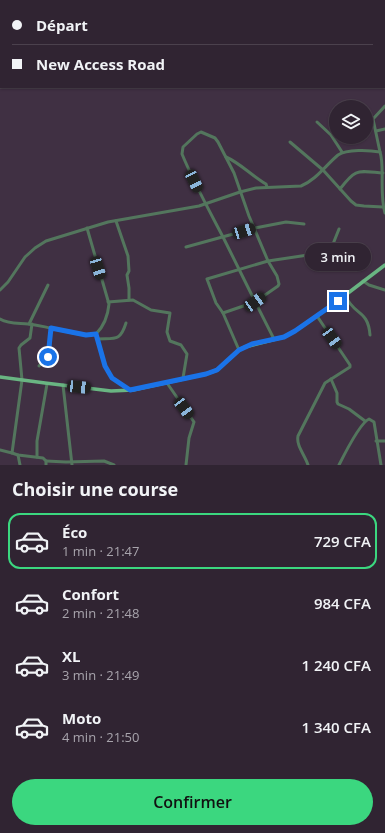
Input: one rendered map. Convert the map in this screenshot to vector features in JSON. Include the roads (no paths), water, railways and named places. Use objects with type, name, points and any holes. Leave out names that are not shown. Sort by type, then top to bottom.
[{"type":"main road","points":[[0,377],[111,391],[130,390],[206,374],[217,370],[239,350],[252,344],[284,337],[295,331],[385,265]]},
{"type":"street","points":[[385,106],[373,118],[384,168],[382,196],[385,213]]},
{"type":"street","points":[[317,122],[331,135],[342,152]]},
{"type":"street","points":[[376,131],[385,129]]},
{"type":"street","points":[[222,313],[255,302],[279,284],[277,276],[268,261],[240,192],[234,173],[226,157],[215,138],[201,132],[182,149],[182,154],[205,204],[223,238],[255,302],[274,339]]},
{"type":"street","points":[[290,142],[323,170],[356,205],[384,207]]},
{"type":"street","points":[[0,290],[8,282],[25,257],[46,241],[87,228],[116,221],[192,208],[240,192],[267,187],[301,186],[323,170],[342,152],[380,152]]},
{"type":"street","points":[[226,157],[234,160],[258,180],[266,184],[267,187]]},
{"type":"street","points":[[340,189],[355,172],[383,173]]},
{"type":"street","points":[[116,221],[128,256],[128,300]]},
{"type":"street","points":[[186,247],[255,228],[286,222],[304,224]]},
{"type":"street","points":[[0,319],[8,322],[31,324],[86,335],[96,334],[100,330],[108,315],[108,302],[87,228]]},
{"type":"street","points":[[239,350],[216,303],[207,280],[268,261],[328,252],[331,249],[339,229]]},
{"type":"street","points":[[363,281],[385,290]]},
{"type":"street","points":[[12,453],[13,436],[21,396],[22,380],[20,372],[19,348],[21,344],[30,338],[31,324],[48,285]]},
{"type":"street","points":[[345,295],[351,307],[363,314],[367,321],[370,335]]},
{"type":"street","points":[[108,302],[128,300],[136,301],[154,311],[170,313],[167,332],[170,341],[181,345],[186,354],[183,378]]},
{"type":"street","points":[[308,465],[298,446],[298,436],[325,383],[350,367],[317,316]]},
{"type":"street","points":[[97,339],[118,337],[123,333],[126,323]]},
{"type":"street","points":[[39,366],[49,355],[51,328]]},
{"type":"street","points":[[96,334],[105,366],[112,378],[130,390]]},
{"type":"street","points":[[331,379],[337,393],[338,404],[349,409],[365,421]]},
{"type":"street","points":[[167,383],[194,422],[189,438],[186,465]]},
{"type":"street","points":[[37,457],[37,441],[47,384]]},
{"type":"street","points":[[63,385],[71,464]]},
{"type":"street","points":[[339,465],[348,447],[365,421],[369,419],[374,422],[376,442],[381,465]]},
{"type":"street","points":[[376,442],[385,441]]},
{"type":"street","points":[[0,450],[18,455],[43,458],[46,463],[71,464],[104,461],[114,465]]},
{"type":"street","points":[[18,455],[20,465]]}]
